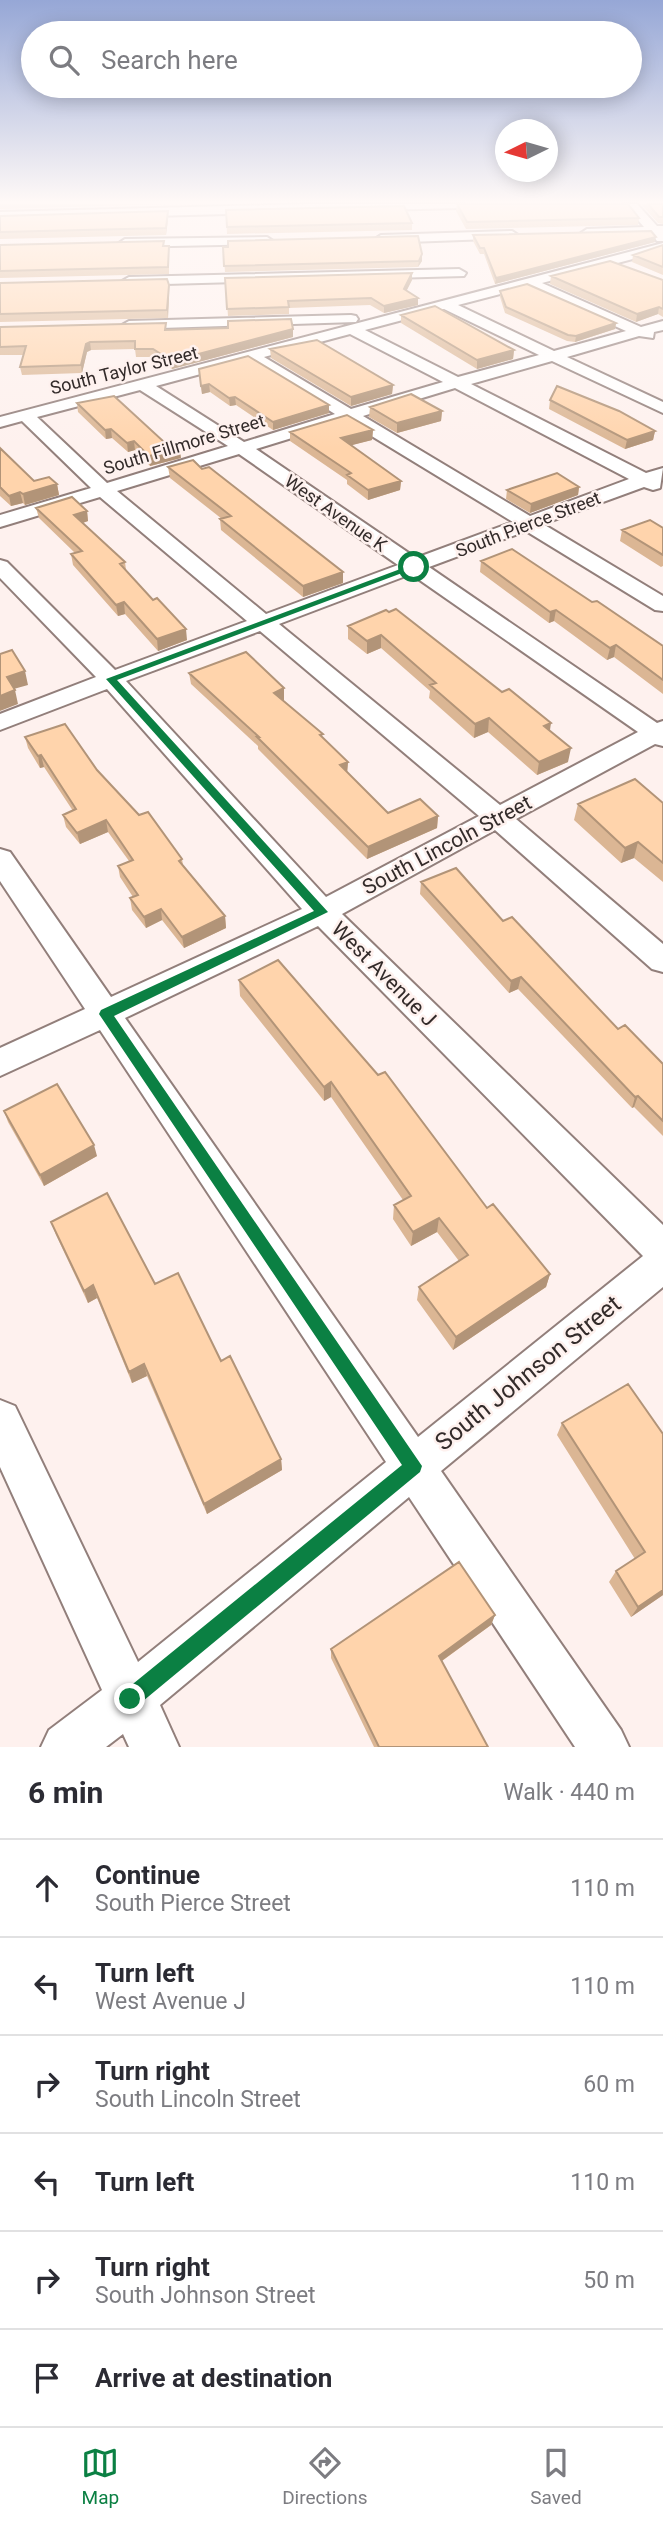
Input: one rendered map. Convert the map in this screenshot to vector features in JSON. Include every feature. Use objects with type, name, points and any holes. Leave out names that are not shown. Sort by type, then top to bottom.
[{"type":"street","points":[[464,286],[470,299]]},
{"type":"street","name":"South Taylor Street","points":[[0,422],[526,286]]},
{"type":"street","points":[[535,286],[663,341]]},
{"type":"street","points":[[446,305],[663,408]]},
{"type":"street","points":[[111,326],[195,318],[398,318]]},
{"type":"street","name":"South Fillmore Street","points":[[0,522],[456,383],[663,325]]},
{"type":"street","points":[[354,330],[657,481]]},
{"type":"street","points":[[253,357],[663,606]]},
{"type":"street","name":"West Avenue K","points":[[145,386],[242,448],[661,734]]},
{"type":"street","points":[[25,415],[104,490],[498,818],[663,961]]},
{"type":"street","name":"South Pierce Street","points":[[0,723],[530,523],[657,481]]},
{"type":"street","name":"West Avenue J","points":[[0,566],[111,679],[322,912],[663,1250]]},
{"type":"street","name":"South Lincoln Street","points":[[0,1063],[322,912],[661,734]]},
{"type":"street","points":[[0,859],[604,1747]]},
{"type":"street","name":"South Johnson Street","points":[[66,1747],[130,1699],[663,1263]]},
{"type":"street","points":[[0,1421],[154,1747]]},
{"type":"building","points":[[0,286],[169,286],[167,310],[0,314]]},
{"type":"building","points":[[225,286],[406,286],[404,289],[418,298],[384,306],[371,298],[288,301],[289,307],[227,309]]},
{"type":"building","points":[[530,286],[616,323],[576,336],[568,335],[506,307],[500,291]]},
{"type":"building","points":[[573,286],[663,286],[663,309],[659,307],[637,314]]},
{"type":"building","points":[[435,306],[514,350],[477,360],[401,315]]},
{"type":"building","points":[[291,319],[293,329],[172,361],[153,349],[135,349],[135,341],[90,342],[86,344],[81,365],[20,367],[26,346],[0,347],[0,327],[166,323],[165,330],[228,328],[228,321]]},
{"type":"building","points":[[317,340],[393,385],[351,397],[270,349]]},
{"type":"building","points":[[248,356],[329,405],[273,422],[209,384],[201,386],[199,369]]},
{"type":"building","points":[[557,386],[619,411],[655,431],[627,440],[550,400]]},
{"type":"building","points":[[411,394],[442,411],[397,423],[370,407]]},
{"type":"building","points":[[114,396],[164,442],[171,440],[180,449],[149,456],[134,441],[127,443],[111,429],[105,430],[77,403]]},
{"type":"building","points":[[347,415],[373,430],[341,438],[401,481],[368,490],[347,475],[351,473],[290,432]]},
{"type":"building","points":[[0,448],[34,481],[49,477],[57,484],[9,496],[0,487]]},
{"type":"building","points":[[193,460],[202,469],[209,467],[343,572],[303,586],[220,519],[231,516],[168,467]]},
{"type":"building","points":[[557,473],[579,487],[531,504],[507,490]]},
{"type":"building","points":[[72,497],[87,511],[74,515],[125,562],[120,564],[153,600],[157,598],[186,629],[157,639],[124,602],[116,605],[71,554],[82,551],[36,508]]},
{"type":"building","points":[[650,520],[663,528],[663,555],[622,530]]},
{"type":"building","points":[[512,549],[592,602],[597,601],[663,646],[663,680],[616,645],[610,648],[556,610],[550,612],[481,561]]},
{"type":"building","points":[[396,609],[502,692],[509,689],[551,723],[544,726],[571,748],[539,762],[489,718],[475,724],[430,685],[436,683],[381,635],[367,641],[348,626],[386,610],[389,612]]},
{"type":"building","points":[[12,650],[25,671],[7,677],[15,690],[0,696],[0,654]]},
{"type":"building","points":[[246,652],[284,688],[274,693],[323,734],[320,735],[348,762],[340,765],[388,813],[420,799],[438,816],[368,847],[259,737],[189,673]]},
{"type":"building","points":[[65,724],[97,770],[139,815],[148,812],[182,859],[179,861],[225,916],[182,937],[161,909],[144,917],[130,898],[138,895],[118,866],[133,860],[106,820],[77,833],[63,815],[76,809],[41,755],[38,756],[25,737]]},
{"type":"building","points":[[635,779],[663,803],[663,863],[638,842],[625,848],[578,804]]},
{"type":"building","points":[[456,868],[503,921],[512,917],[618,1029],[625,1025],[663,1064],[663,1121],[638,1096],[635,1097],[521,977],[511,981],[421,882]]},
{"type":"building","points":[[278,960],[378,1075],[385,1072],[487,1208],[493,1204],[550,1274],[456,1337],[419,1287],[468,1255],[439,1218],[413,1232],[394,1205],[411,1196],[331,1082],[324,1087],[239,980]]},
{"type":"building","points":[[57,1084],[94,1145],[40,1175],[4,1111]]},
{"type":"building","points":[[107,1193],[155,1284],[178,1273],[221,1361],[230,1356],[281,1459],[204,1504],[144,1364],[129,1372],[93,1285],[84,1291],[51,1222]]},
{"type":"building","points":[[628,1384],[663,1434],[663,1590],[638,1607],[616,1571],[645,1552],[562,1423]]},
{"type":"building","points":[[459,1562],[495,1615],[439,1656],[488,1747],[379,1747],[331,1649]]},
{"type":"route","points":[[130,1699],[414,1466],[106,1014],[322,912],[111,679],[414,567]]}]
